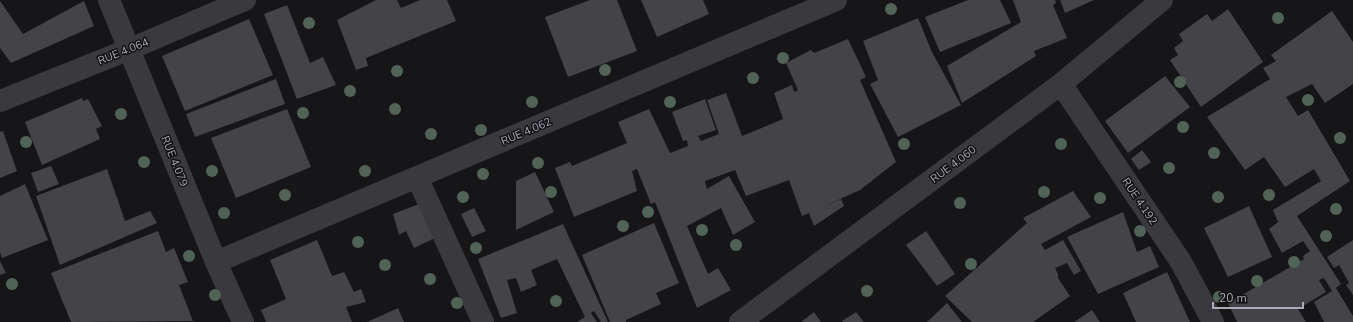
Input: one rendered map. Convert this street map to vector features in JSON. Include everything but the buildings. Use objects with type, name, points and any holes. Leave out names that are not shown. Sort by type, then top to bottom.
[{"type":"street","name":"RUE 4.079","points":[[110,0],[216,262],[243,322]]},
{"type":"street","name":"RUE 4.064","points":[[0,101],[245,0]]},
{"type":"street","name":"RUE 4.062","points":[[216,262],[836,0]]},
{"type":"street","name":"RUE 4.060","points":[[740,322],[1061,84],[1162,0]]},
{"type":"street","name":"RUE 4.192","points":[[1061,84],[1181,262],[1214,322]]},
{"type":"street","points":[[418,177],[484,322]]}]
